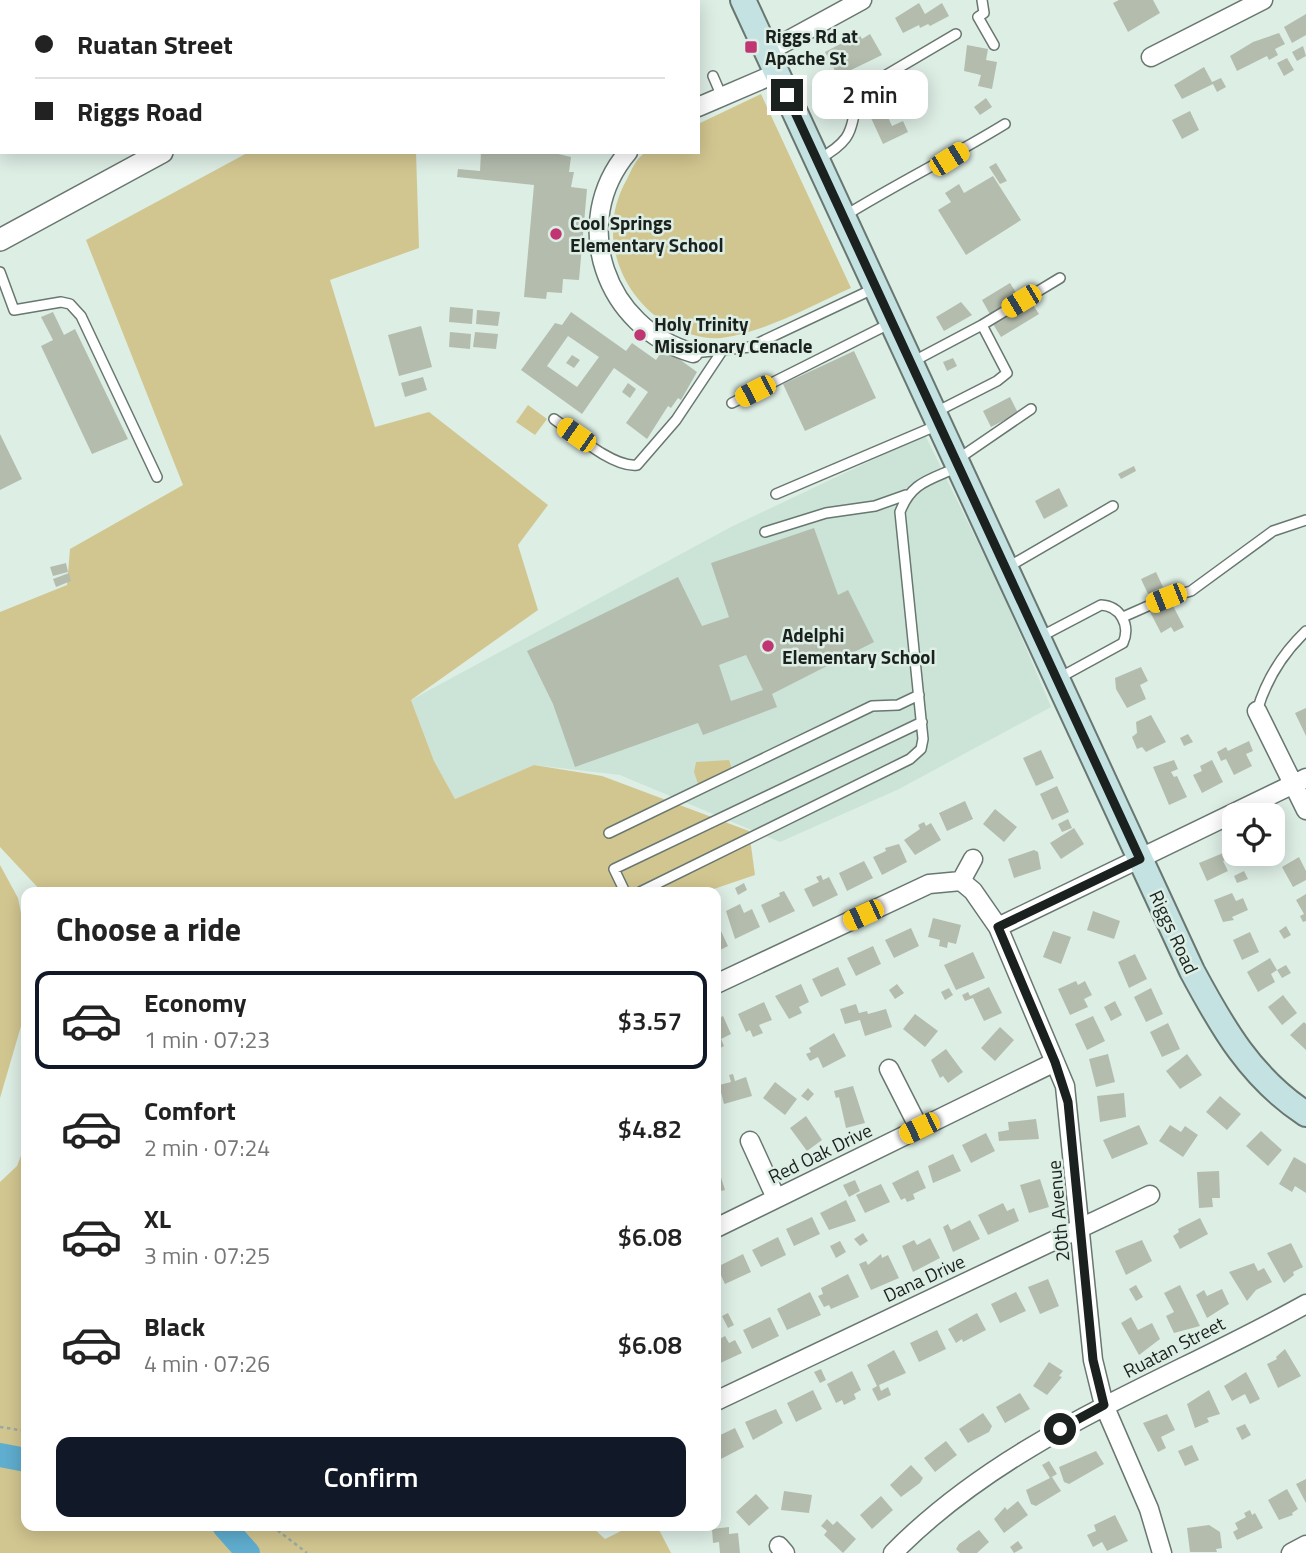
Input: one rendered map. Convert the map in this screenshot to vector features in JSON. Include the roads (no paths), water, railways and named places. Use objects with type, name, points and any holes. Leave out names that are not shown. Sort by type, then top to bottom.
[{"type":"main road","name":"Riggs Road","points":[[743,0],[894,321],[1192,971],[1240,1053],[1274,1091],[1306,1114]]},
{"type":"street","points":[[700,106],[722,96],[862,0]]},
{"type":"street","points":[[1151,57],[1263,0]]},
{"type":"street","points":[[0,240],[158,154]]},
{"type":"street","points":[[627,154],[608,181],[598,211],[603,266],[619,296],[642,325],[673,346],[693,353]]},
{"type":"street","points":[[1257,711],[1299,781],[1306,810]]},
{"type":"street","points":[[998,927],[1299,781]]},
{"type":"street","points":[[721,982],[929,884],[961,881],[974,859]]},
{"type":"street","name":"20th Avenue","points":[[961,881],[973,891],[998,927],[1055,1062],[1068,1102],[1093,1360],[1104,1405],[1149,1508],[1162,1553]]},
{"type":"street","name":"Red Oak Drive","points":[[721,1226],[1055,1062]]},
{"type":"street","points":[[889,1069],[919,1128]]},
{"type":"street","points":[[750,1141],[776,1198]]},
{"type":"street","name":"Dana Drive","points":[[721,1399],[1150,1195]]},
{"type":"street","name":"Ruatan Street","points":[[893,1553],[939,1510],[979,1479],[1038,1441],[1306,1304]]},
{"type":"street","points":[[1291,1553],[1306,1545]]},
{"type":"lane","points":[[982,0],[984,13],[978,17],[994,45]]},
{"type":"lane","points":[[818,159],[847,140],[853,128],[860,96],[866,87],[956,34]]},
{"type":"lane","points":[[713,76],[722,96]]},
{"type":"lane","points":[[844,216],[887,190],[930,170],[1005,124]]},
{"type":"lane","points":[[0,272],[14,310],[61,302],[70,304],[81,316],[156,477]]},
{"type":"lane","points":[[912,361],[1060,278]]},
{"type":"lane","points":[[693,353],[738,350],[772,338],[878,287]]},
{"type":"lane","points":[[732,403],[894,321]]},
{"type":"lane","points":[[776,494],[937,419],[1007,373],[982,324]]},
{"type":"lane","points":[[554,419],[598,450],[629,466],[637,465],[676,420],[722,351]]},
{"type":"lane","points":[[765,532],[826,513],[875,506],[906,495],[914,487],[958,463],[1031,409]]},
{"type":"lane","points":[[650,887],[910,759],[921,749],[922,722],[900,512],[906,495]]},
{"type":"lane","points":[[1006,568],[1113,506]]},
{"type":"lane","points":[[1123,617],[1166,598],[1191,591],[1273,531],[1306,520]]},
{"type":"lane","points":[[1039,638],[1101,605],[1111,606],[1123,617],[1127,634],[1124,643],[1057,678]]},
{"type":"lane","points":[[1257,711],[1274,671],[1291,645],[1306,631]]},
{"type":"lane","points":[[609,833],[872,706],[898,705],[919,695]]},
{"type":"lane","points":[[623,887],[614,869],[922,722]]},
{"type":"waterway","points":[[0,1455],[21,1459]]},
{"type":"waterway","points":[[228,1531],[248,1553]]},
{"type":"place","name":"Riggs Rd at Apache St","points":[[751,47]]},
{"type":"place","name":"Cool Springs Elementary School","points":[[556,234]]},
{"type":"place","name":"Holy Trinity Missionary Cenacle","points":[[640,335]]},
{"type":"place","name":"Adelphi Elementary School","points":[[768,646]]}]
